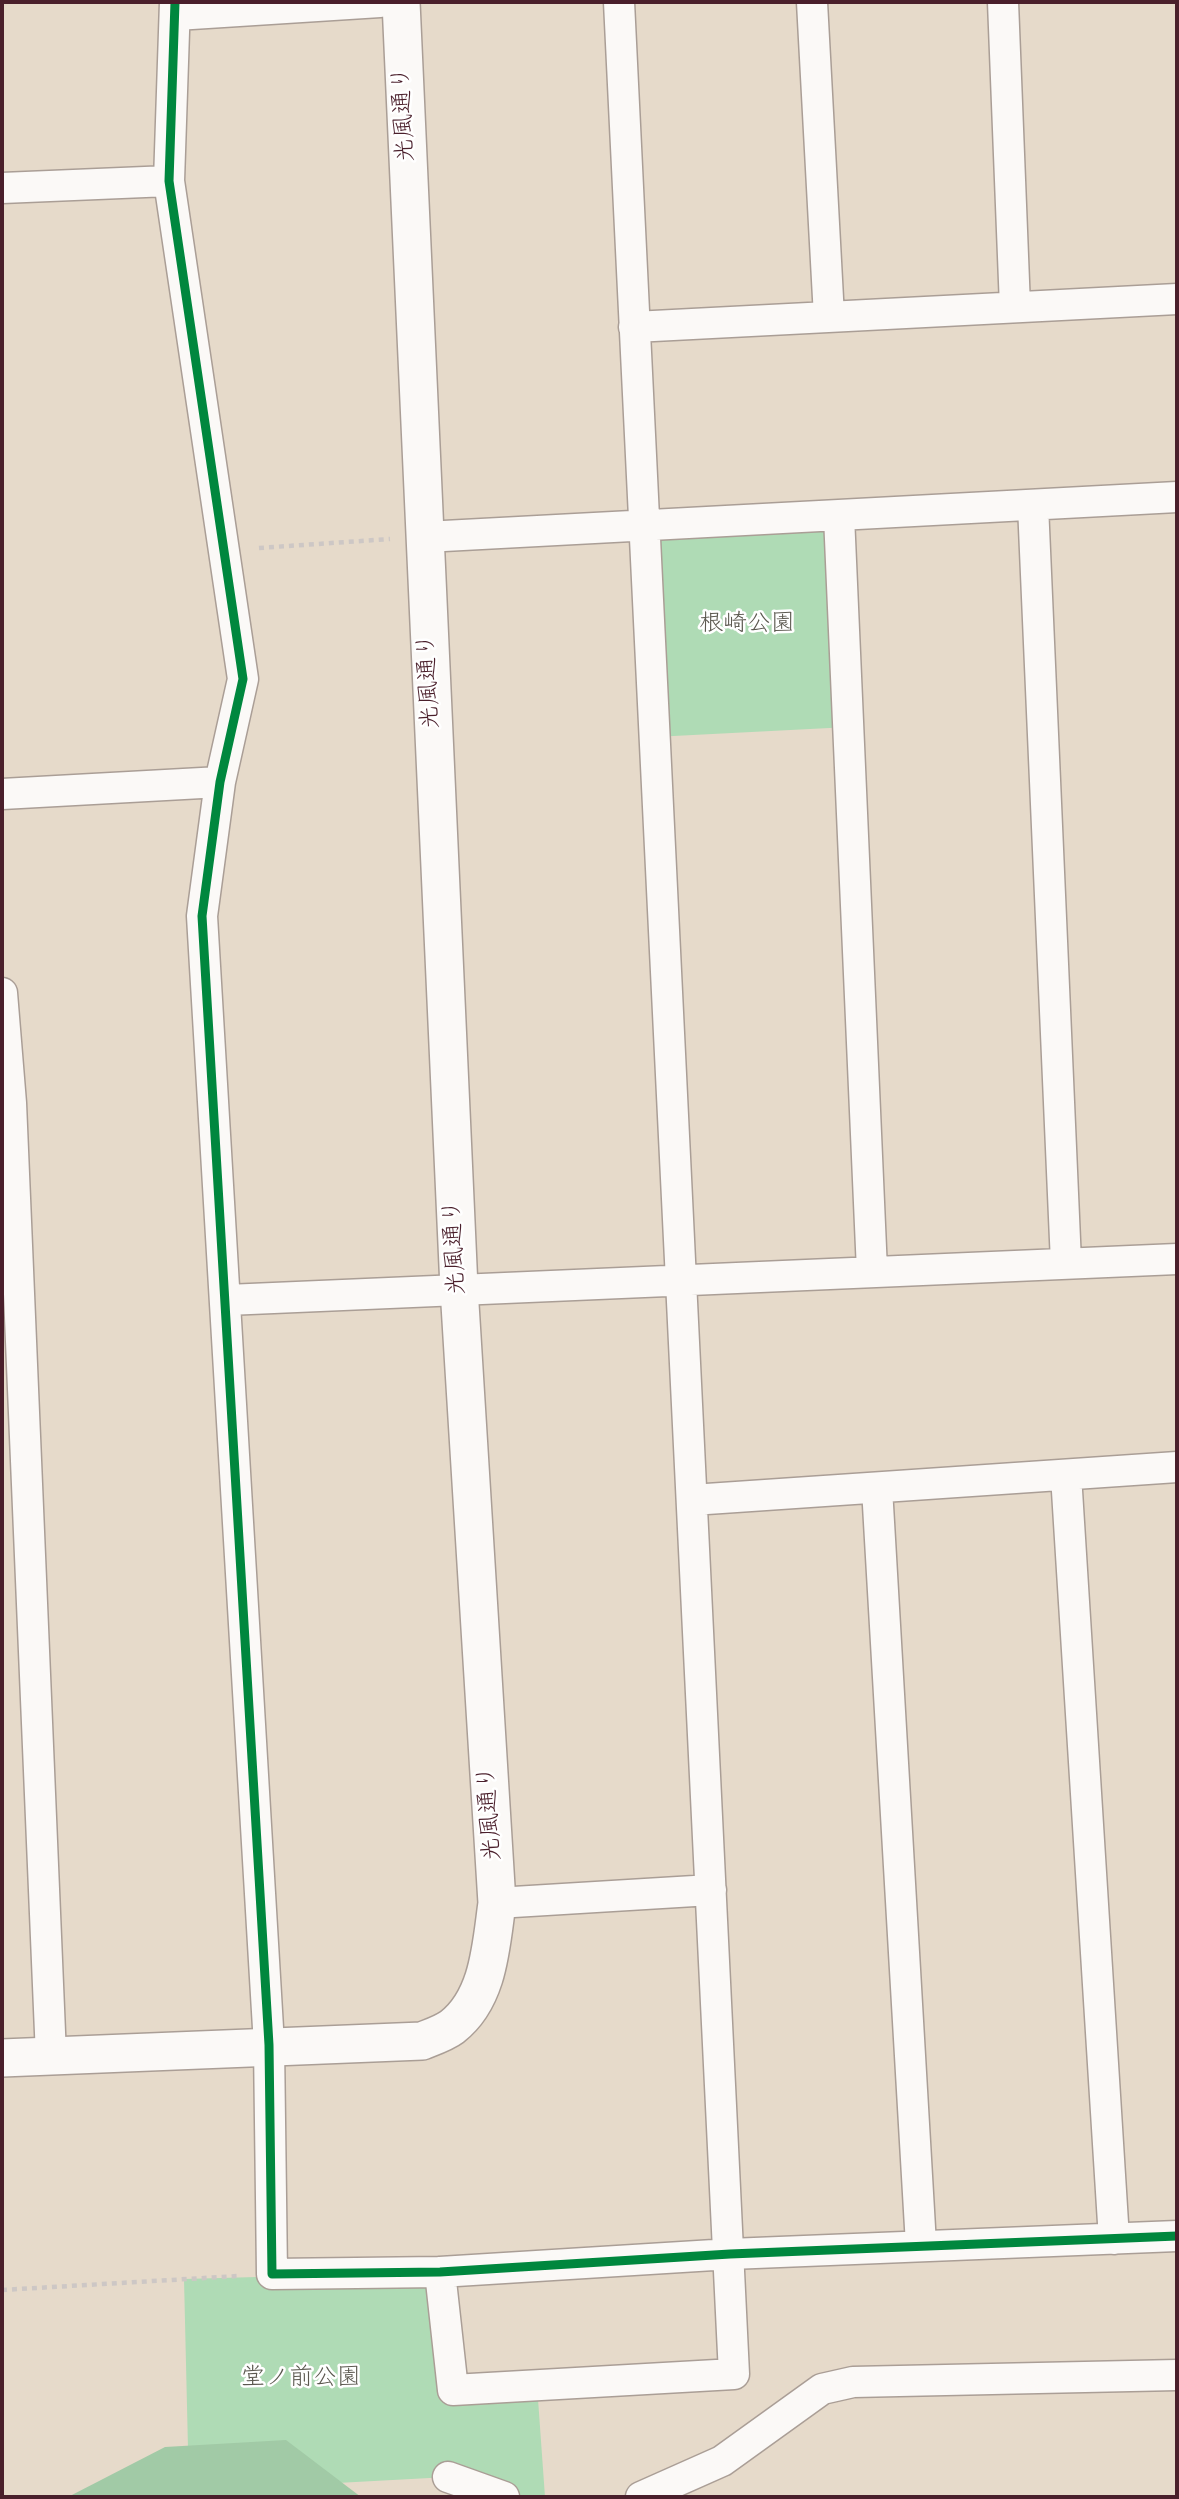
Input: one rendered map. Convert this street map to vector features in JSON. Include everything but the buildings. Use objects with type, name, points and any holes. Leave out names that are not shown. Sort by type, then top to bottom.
[{"type":"street","points":[[380,2],[176,9],[169,181],[243,679],[220,782],[202,916],[227,1300],[269,2045],[272,2274],[440,2272],[730,2254],[1177,2236]]},
{"type":"street","name":"光風通り","points":[[2,2058],[269,2045],[422,2041],[451,2027],[477,2000],[498,1903],[459,1288],[401,2]]},
{"type":"street","points":[[440,2272],[453,2390],[734,2374],[619,2]]},
{"type":"street","points":[[812,2],[829,317]]},
{"type":"street","points":[[1003,2],[1016,307]]},
{"type":"street","points":[[2,188],[169,181]]},
{"type":"street","points":[[634,327],[1177,299]]},
{"type":"street","points":[[425,537],[1177,497]]},
{"type":"street","points":[[1033,505],[1066,1263]]},
{"type":"street","points":[[839,516],[873,1271]]},
{"type":"street","points":[[2,794],[220,782]]},
{"type":"street","points":[[2,993],[51,2056]]},
{"type":"street","points":[[227,1300],[1177,1259]]},
{"type":"street","points":[[692,1500],[1177,1467]]},
{"type":"street","points":[[1066,1475],[1114,2239]]},
{"type":"street","points":[[877,1488],[920,2245]]},
{"type":"street","points":[[498,1903],[711,1890]]},
{"type":"street","points":[[641,2497],[722,2461],[822,2389],[853,2382],[1177,2375]]},
{"type":"street","points":[[448,2477],[503,2497]]},
{"type":"path","points":[[223,550],[425,537]]},
{"type":"path","points":[[2,2290],[272,2274]]},
{"type":"green space","name":"根崎公園","points":[[839,516],[849,727],[654,737],[644,526]]},
{"type":"green space","name":"堂ノ前公園","points":[[440,2272],[453,2390],[537,2385],[545,2497],[504,2497],[448,2477],[189,2491],[184,2279]]},
{"type":"green space","points":[[286,2440],[361,2497],[68,2497],[165,2447]]},
{"type":"cycle path","points":[[175,2],[169,181],[243,679],[220,782],[202,916],[269,2045],[272,2274],[440,2272],[730,2254],[1177,2236]]}]
